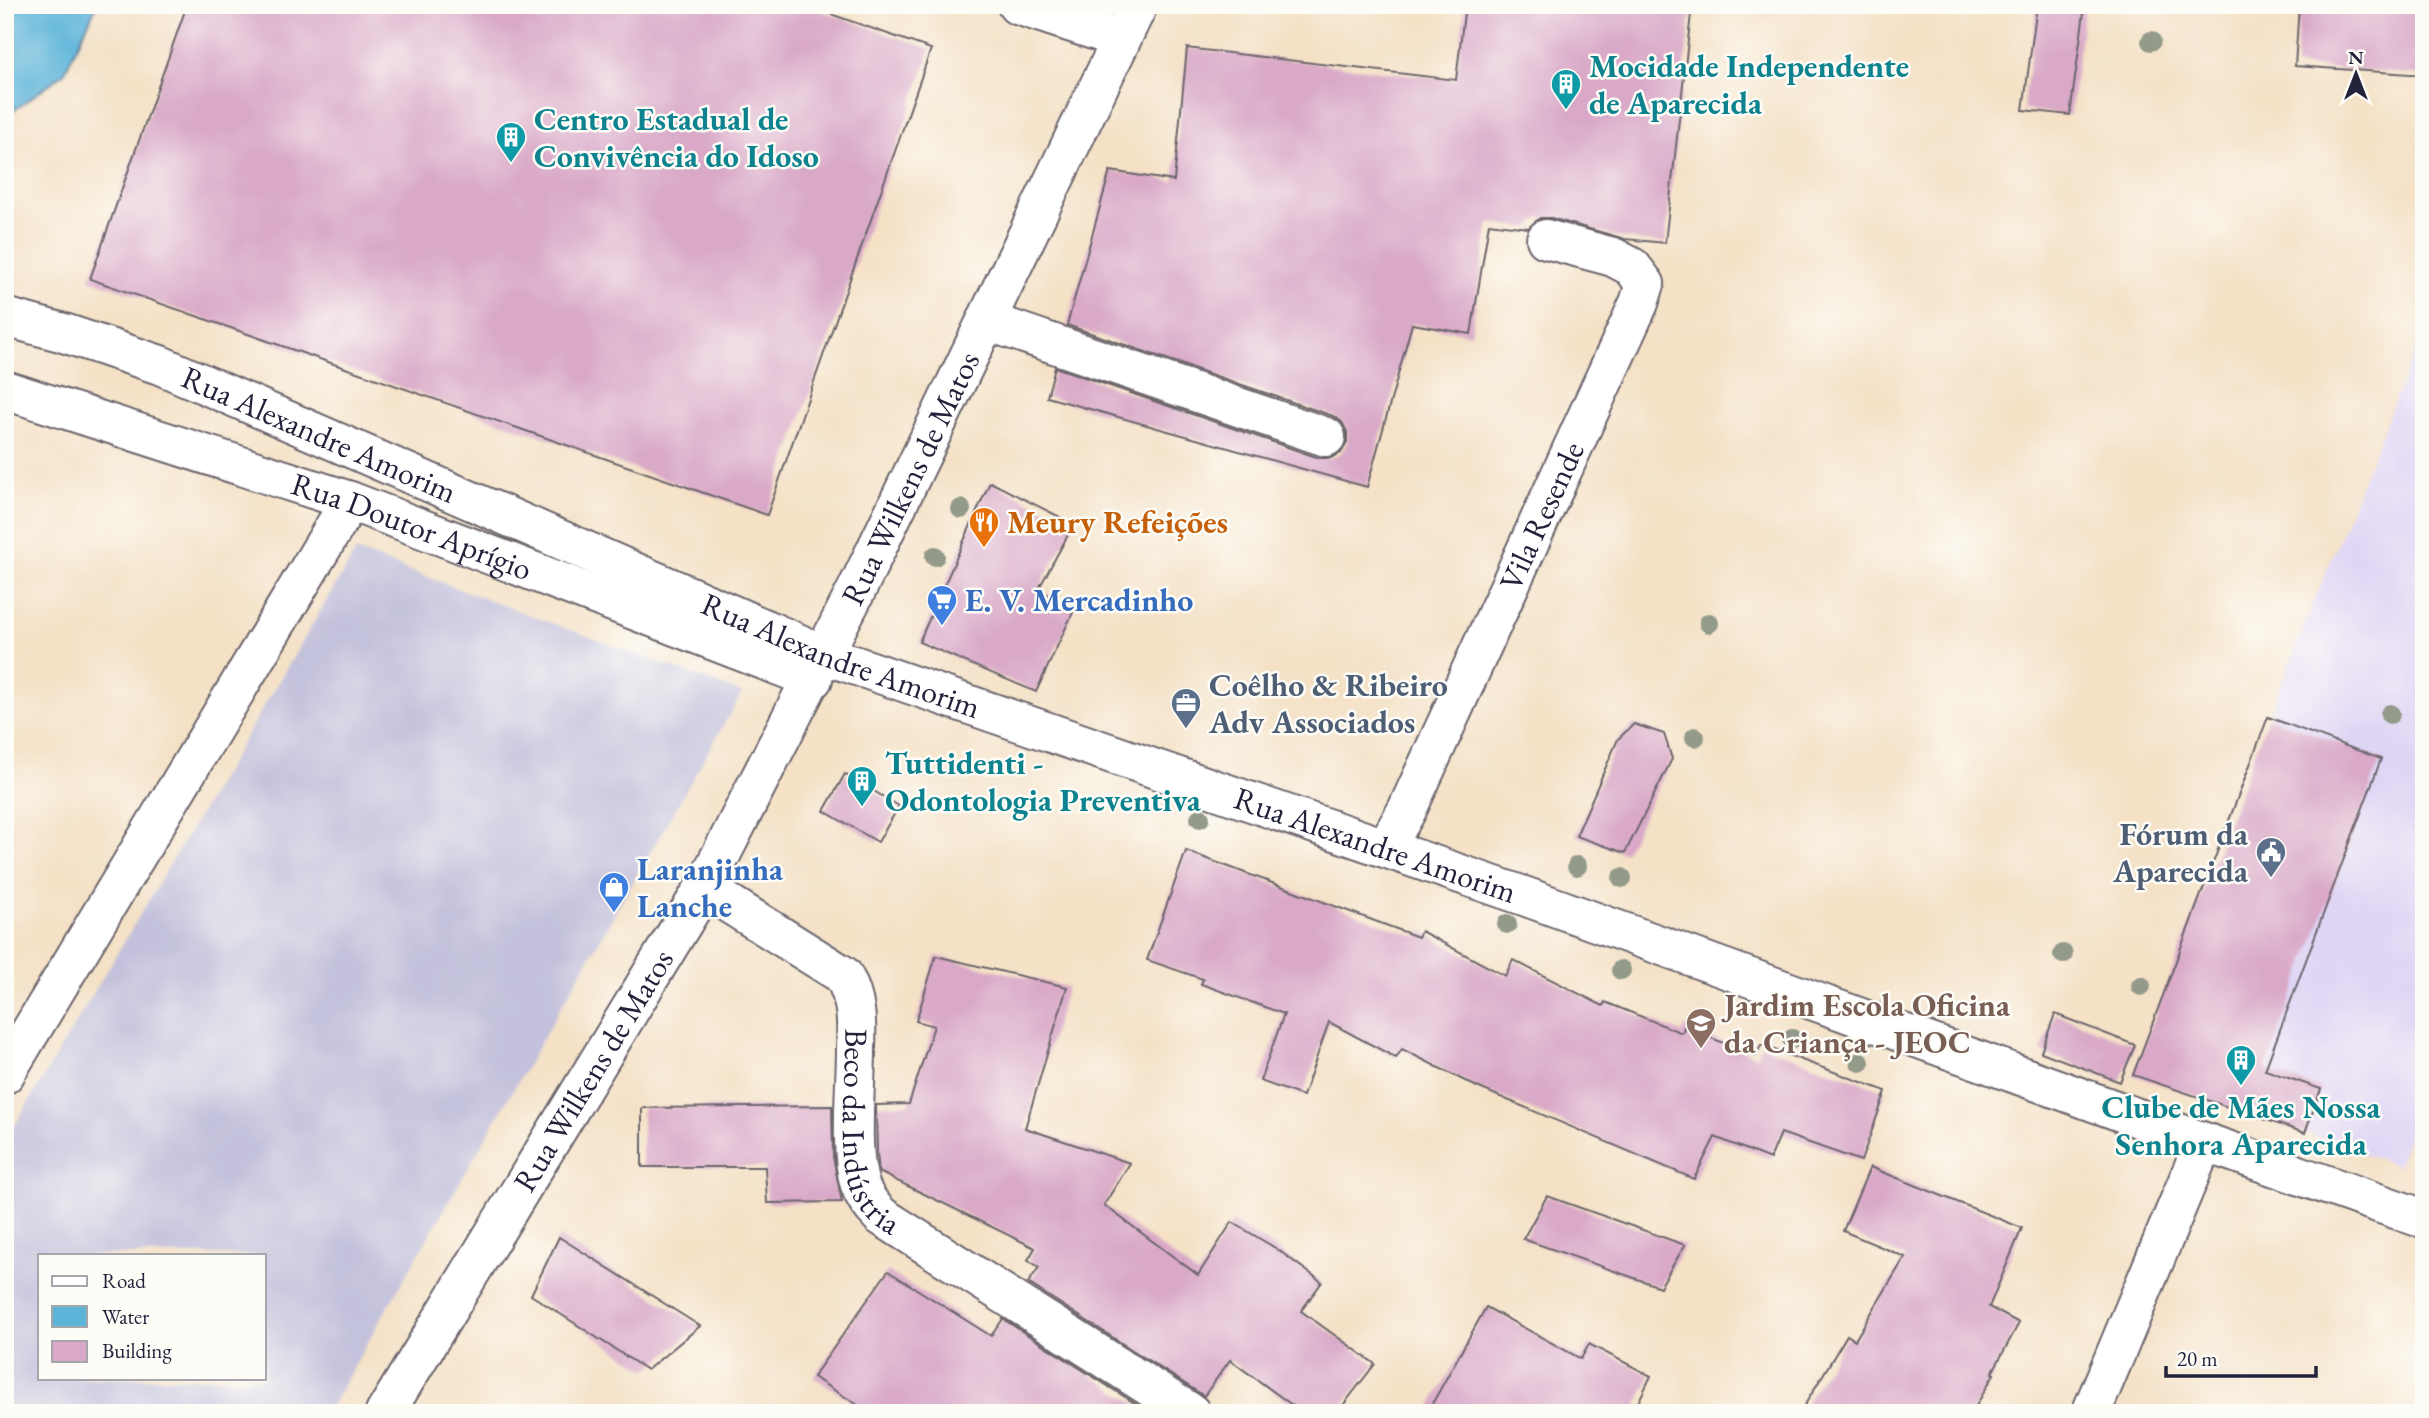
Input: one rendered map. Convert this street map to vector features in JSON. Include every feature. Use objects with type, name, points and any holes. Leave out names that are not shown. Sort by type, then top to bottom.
[{"type":"street","points":[[1017,5],[1121,39]]},
{"type":"street","name":"Rua Wilkens de Matos","points":[[386,1413],[704,888],[819,667],[1138,5]]},
{"type":"street","name":"Vila Resende","points":[[1386,847],[1412,797],[1642,293],[1644,284],[1632,267],[1613,257],[1546,239]]},
{"type":"street","name":"Rua Alexandre Amorim","points":[[5,317],[64,333],[160,365],[819,667],[1386,847],[2424,1219]]},
{"type":"street","points":[[987,321],[1326,438]]},
{"type":"street","name":"Rua Doutor Aprígio","points":[[5,390],[350,501],[819,667]]},
{"type":"street","points":[[5,1073],[350,501]]},
{"type":"street","name":"Beco da Indústria","points":[[704,888],[843,975],[852,990],[856,1008],[855,1165],[868,1202],[881,1216],[1191,1413]]},
{"type":"street","points":[[2091,1413],[2204,1142]]},
{"type":"shaded area","points":[[2424,327],[2424,1094],[2398,1166],[2305,1133],[2321,1089],[2267,1071],[2275,1041],[2381,759],[2268,717]]},
{"type":"shaded area","points":[[356,551],[742,693],[327,1413],[5,1413],[5,1142]]},
{"type":"water","points":[[5,5],[97,5],[64,73],[5,117]]},
{"type":"building","name":"Centro Estadual de Convivência do Idoso","points":[[187,5],[805,5],[931,49],[767,515],[90,279]]},
{"type":"building","points":[[1465,5],[1692,5],[1665,243],[1625,239],[1551,218],[1540,218],[1528,228],[1489,223],[1471,334],[1412,324],[1367,487],[1047,397],[1055,367],[1319,458],[1331,458],[1341,453],[1347,443],[1347,432],[1342,422],[1333,416],[1067,325],[1110,171],[1174,181],[1187,48],[1456,80]]},
{"type":"building","points":[[2037,5],[2085,5],[2070,115],[2023,110]]},
{"type":"building","points":[[2299,5],[2424,5],[2424,75],[2295,66]]},
{"type":"building","points":[[990,482],[1074,524],[1038,590],[1075,608],[1036,692],[919,642]]},
{"type":"building","name":"Fórum da Aparecida","points":[[2268,717],[2381,759],[2265,1070],[2321,1089],[2305,1133],[2133,1075]]},
{"type":"building","points":[[1634,724],[1664,734],[1672,759],[1625,853],[1576,836],[1618,739]]},
{"type":"building","name":"Tuttidenti - Odontologia Preventiva","points":[[845,774],[899,806],[878,842],[824,811]]},
{"type":"building","points":[[1186,851],[1418,937],[1421,931],[1505,976],[1513,960],[1603,1006],[1605,1002],[1682,1033],[1684,1027],[1756,1056],[1761,1045],[1886,1091],[1861,1161],[1781,1133],[1770,1159],[1715,1137],[1694,1179],[1477,1087],[1402,1049],[1396,1058],[1329,1022],[1303,1096],[1260,1081],[1284,1014],[1201,984],[1203,979],[1147,960]]},
{"type":"building","points":[[936,956],[1067,987],[1025,1128],[1130,1163],[1104,1205],[1198,1275],[1232,1222],[1277,1249],[1322,1282],[1301,1311],[1375,1364],[1337,1413],[1303,1413],[1230,1360],[1204,1396],[1028,1283],[1039,1267],[1028,1260],[1035,1248],[879,1172],[876,1105],[909,1104],[934,1026],[916,1021]]},
{"type":"building","points":[[2055,1014],[2135,1045],[2120,1082],[2041,1052]]},
{"type":"building","points":[[832,1106],[833,1157],[842,1202],[767,1203],[765,1167],[642,1167],[642,1108]]},
{"type":"building","points":[[1870,1167],[2022,1228],[1989,1307],[2019,1323],[1972,1413],[1800,1413],[1847,1335],[1855,1340],[1905,1257],[1843,1231]]},
{"type":"building","points":[[1547,1196],[1685,1245],[1660,1287],[1523,1239]]},
{"type":"building","points":[[559,1237],[700,1326],[647,1370],[531,1295]]},
{"type":"building","points":[[888,1271],[991,1336],[1003,1319],[1150,1413],[871,1413],[813,1377]]},
{"type":"building","points":[[1486,1307],[1581,1359],[1589,1344],[1651,1376],[1633,1413],[1427,1413]]},
{"type":"place","name":"Mocidade Independente de Aparecida","points":[[1566,111]]},
{"type":"place","name":"Centro Estadual de Convivência do Idoso","points":[[511,164]]},
{"type":"place","name":"Meury Refeições","points":[[984,549]]},
{"type":"place","name":"E. V. Mercadinho","points":[[942,627]]},
{"type":"place","name":"Coêlho & Ribeiro Adv Associados","points":[[1186,730]]},
{"type":"place","name":"Tuttidenti - Odontologia Preventiva","points":[[862,808]]},
{"type":"place","name":"Fórum da Aparecida","points":[[2271,879]]},
{"type":"place","name":"Laranjinha Lanche","points":[[614,914]]},
{"type":"place","name":"Jardim Escola Oficina da Criança - JEOC","points":[[1701,1050]]},
{"type":"place","name":"Clube de Mães Nossa Senhora Aparecida","points":[[2241,1087]]}]
